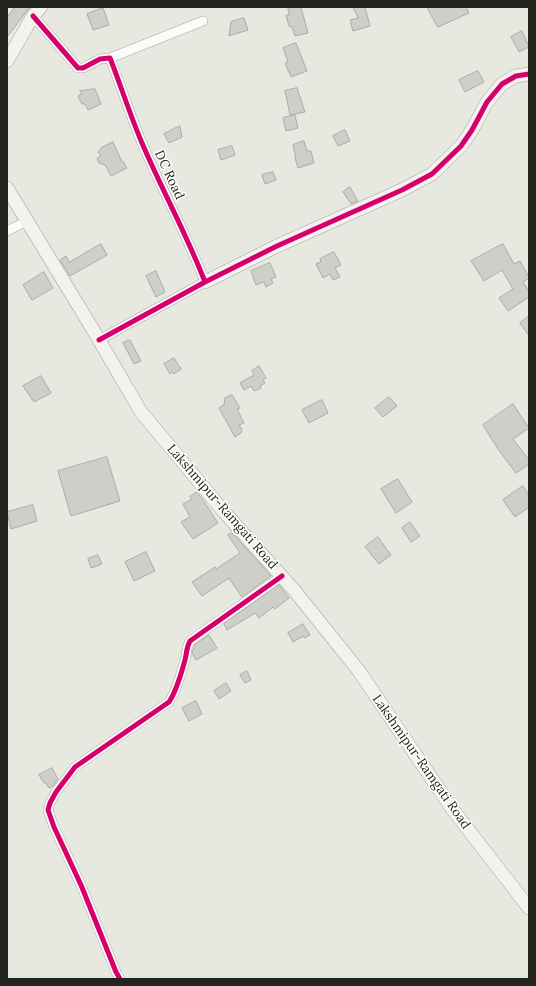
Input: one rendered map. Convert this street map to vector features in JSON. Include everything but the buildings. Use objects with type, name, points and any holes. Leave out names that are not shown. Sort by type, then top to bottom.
[{"type":"main road","points":[[7,62],[37,12]]},
{"type":"main road","points":[[205,282],[277,246],[402,190],[432,174],[461,146],[488,102],[502,84],[516,76],[529,74]]},
{"type":"main road","name":"Lakshmipur-Ramgati Road","points":[[7,188],[141,412],[225,513],[282,576],[359,671],[453,810],[529,908]]},
{"type":"street","points":[[37,12],[78,68],[83,68],[100,59],[110,58],[203,21]]},
{"type":"street","name":"DC Road","points":[[110,58],[142,143],[195,256],[205,282]]},
{"type":"street","points":[[7,231],[27,221]]},
{"type":"street","points":[[99,340],[205,282]]},
{"type":"street","points":[[120,979],[81,885],[54,827],[48,810],[50,803],[56,792],[75,767],[169,702],[174,695],[186,658],[186,648],[190,641],[282,576]]},
{"type":"cycle path","points":[[33,16],[78,68],[83,68],[100,59],[110,58],[133,122],[205,282],[99,340]]},
{"type":"cycle path","points":[[205,282],[277,246],[402,190],[432,174],[461,146],[472,130],[487,102],[502,84],[516,76],[529,74]]},
{"type":"cycle path","points":[[120,979],[81,885],[54,827],[48,810],[50,803],[56,792],[75,767],[169,702],[178,682],[190,641],[282,576]]}]
